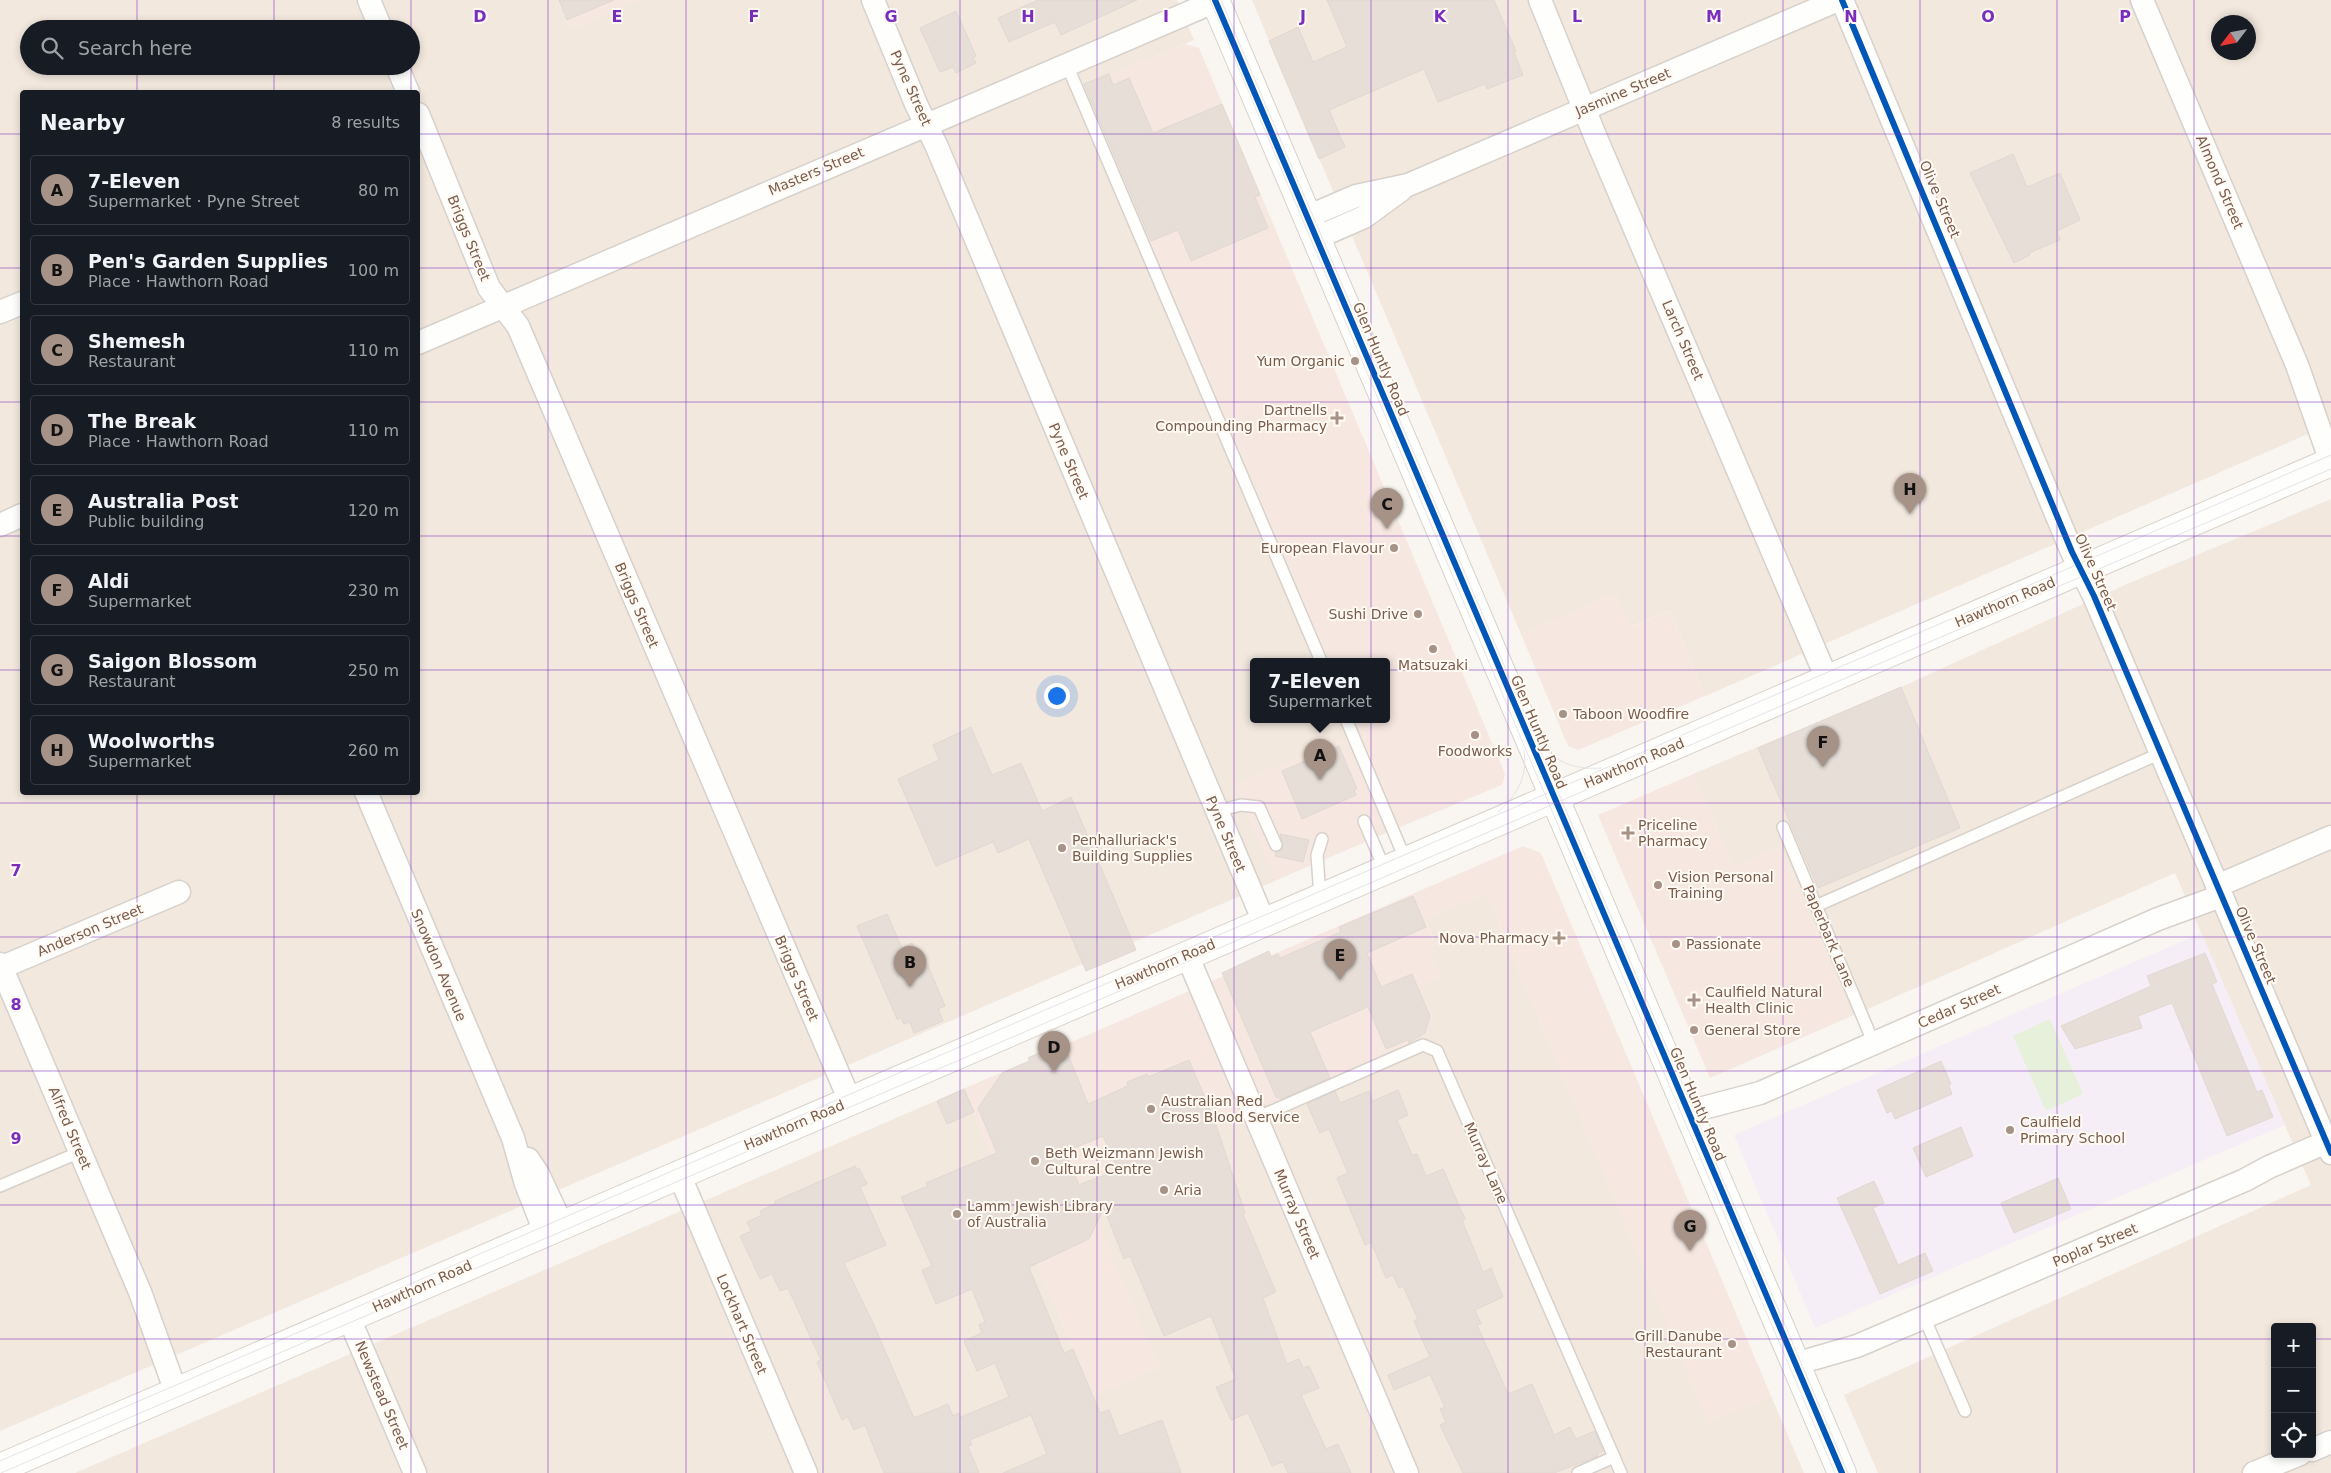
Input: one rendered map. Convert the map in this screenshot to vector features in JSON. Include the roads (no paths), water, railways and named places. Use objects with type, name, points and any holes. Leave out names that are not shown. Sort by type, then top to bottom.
[{"type":"main road","name":"Glen Huntly Road","points":[[1215,1],[1842,1473]]},
{"type":"main road","name":"Hawthorn Road","points":[[0,1468],[2331,462]]},
{"type":"street","points":[[369,0],[377,20]]},
{"type":"street","name":"Pyne Street","points":[[873,0],[1264,922]]},
{"type":"street","name":"Larch Street","points":[[1540,0],[1828,679]]},
{"type":"street","name":"Jasmine Street","points":[[1311,227],[1364,217],[1408,184],[1838,0]]},
{"type":"street","name":"Olive Street","points":[[1842,0],[2081,569],[2329,1145]]},
{"type":"street","name":"Almond Street","points":[[2142,0],[2297,365],[2331,462]]},
{"type":"street","name":"Masters Street","points":[[420,342],[1215,1]]},
{"type":"street","points":[[401,75],[407,90]]},
{"type":"street","name":"Briggs Street","points":[[420,119],[490,288],[518,326],[850,1101]]},
{"type":"street","points":[[0,312],[20,303]]},
{"type":"street","name":"Almond Street","points":[[2297,365],[2324,406],[2331,422]]},
{"type":"street","points":[[0,525],[20,516]]},
{"type":"street","name":"Snowdon Avenue","points":[[367,795],[513,1138],[538,1174],[554,1228]]},
{"type":"street","name":"Cedar Street","points":[[1692,1122],[2158,919],[2218,887],[2331,837]]},
{"type":"street","name":"Anderson Street","points":[[1,966],[179,892]]},
{"type":"street","name":"Murray Street","points":[[1187,955],[1407,1473]]},
{"type":"street","name":"Alfred Street","points":[[1,966],[181,1389]]},
{"type":"street","name":"Poplar Street","points":[[1799,1372],[2329,1145]]},
{"type":"street","name":"Lockhart Street","points":[[679,1174],[806,1473]]},
{"type":"street","name":"Newstead Street","points":[[348,1318],[415,1473]]},
{"type":"street","points":[[2316,1448],[2331,1442]]},
{"type":"street","points":[[2254,1473],[2290,1458]]},
{"type":"lane","points":[[1067,65],[1320,658]]},
{"type":"lane","points":[[1347,723],[1396,865]]},
{"type":"lane","points":[[1816,906],[2161,753]]},
{"type":"lane","points":[[1216,811],[1240,805],[1259,806],[1276,845]]},
{"type":"lane","points":[[1364,821],[1396,865]]},
{"type":"lane","name":"Paperbark Lane","points":[[1783,828],[1874,1044]]},
{"type":"lane","points":[[1320,897],[1312,854],[1322,839]]},
{"type":"lane","name":"Murray Lane","points":[[1256,1118],[1424,1045],[1437,1051],[1621,1473]]},
{"type":"lane","points":[[0,1186],[80,1152]]},
{"type":"lane","points":[[1924,1317],[1965,1411]]},
{"type":"lane","points":[[1578,1473],[1614,1458]]},
{"type":"tram line","points":[[1210,0],[1523,743],[1835,1473]]},
{"type":"tram line","points":[[1221,0],[1848,1473]]},
{"type":"tram line","points":[[0,1461],[2331,455]]},
{"type":"tram line","points":[[1,1473],[2331,469]]},
{"type":"tram line","points":[[1540,743],[1552,756],[1567,764],[1583,768],[1601,768]]},
{"type":"tram line","points":[[1498,812],[1511,799],[1520,785],[1524,769],[1524,751]]},
{"type":"place","name":"Yum Organic","points":[[1355,361]]},
{"type":"place","name":"Dartnells Compounding Pharmacy","points":[[1337,418]]},
{"type":"place","name":"Woolworths","points":[[1910,514]]},
{"type":"place","name":"Shemesh","points":[[1387,529]]},
{"type":"place","name":"European Flavour","points":[[1394,548]]},
{"type":"place","name":"Sushi Drive","points":[[1418,614]]},
{"type":"place","name":"Matsuzaki","points":[[1433,649]]},
{"type":"place","name":"Taboon Woodfire","points":[[1563,714]]},
{"type":"place","name":"Foodworks","points":[[1475,735]]},
{"type":"place","name":"Aldi","points":[[1823,767]]},
{"type":"place","name":"7-Eleven","points":[[1320,780]]},
{"type":"place","name":"Priceline Pharmacy","points":[[1628,833]]},
{"type":"place","name":"Penhalluriack's Building Supplies","points":[[1062,848]]},
{"type":"place","name":"Vision Personal Training","points":[[1658,885]]},
{"type":"place","name":"Nova Pharmacy","points":[[1559,938]]},
{"type":"place","name":"Passionate","points":[[1676,944]]},
{"type":"place","name":"Australia Post","points":[[1340,980]]},
{"type":"place","name":"Pen's Garden Supplies","points":[[910,987]]},
{"type":"place","name":"Caulfield Natural Health Clinic","points":[[1694,1000]]},
{"type":"place","name":"General Store","points":[[1694,1030]]},
{"type":"place","name":"The Break","points":[[1054,1072]]},
{"type":"place","name":"Australian Red Cross Blood Service","points":[[1151,1109]]},
{"type":"place","name":"Caulfield Primary School","points":[[2010,1130]]},
{"type":"place","name":"Beth Weizmann Jewish Cultural Centre","points":[[1035,1161]]},
{"type":"place","name":"Aria","points":[[1164,1190]]},
{"type":"place","name":"Lamm Jewish Library of Australia","points":[[957,1214]]},
{"type":"place","name":"Saigon Blossom","points":[[1690,1251]]},
{"type":"place","name":"Grill Danube Restaurant","points":[[1732,1344]]}]
